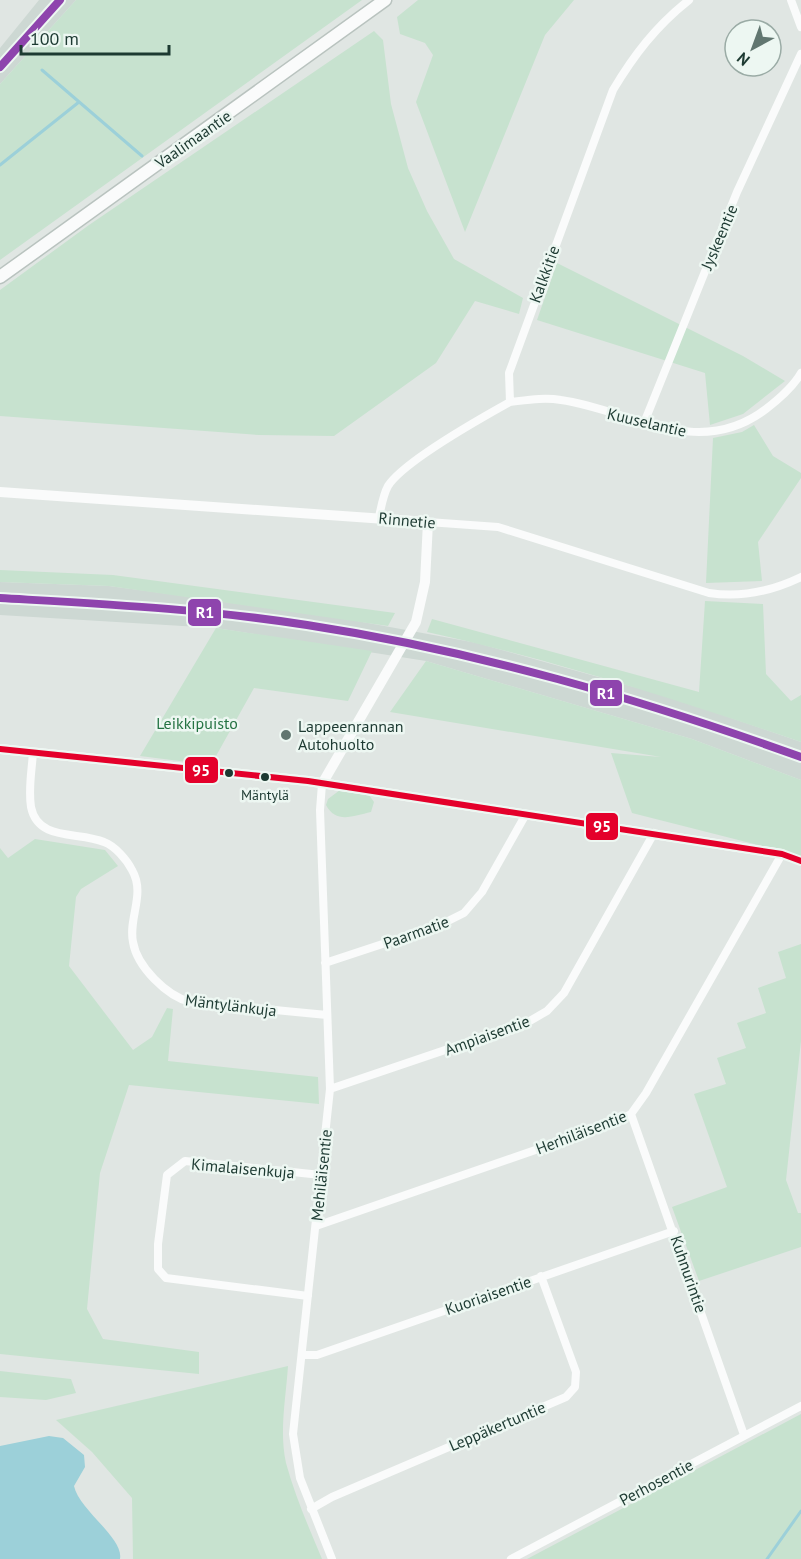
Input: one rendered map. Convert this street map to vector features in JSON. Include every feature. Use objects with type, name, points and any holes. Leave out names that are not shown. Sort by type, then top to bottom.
[{"type":"main road","name":"Vaalimaantie","points":[[0,277],[386,0]]},
{"type":"street","name":"Kalkkitie","points":[[510,402],[509,373],[613,90],[632,58],[654,31],[689,0]]},
{"type":"street","points":[[791,0],[801,27]]},
{"type":"street","name":"Jyskeentie","points":[[644,423],[737,192],[801,54]]},
{"type":"street","name":"Kuuselantie","points":[[510,402],[537,399],[561,400],[689,433],[734,426],[759,415],[778,400],[801,373]]},
{"type":"street","points":[[379,518],[389,486],[405,470],[471,424],[510,402]]},
{"type":"street","name":"Rinnetie","points":[[0,492],[498,527],[717,594],[745,594],[779,587],[801,577]]},
{"type":"street","points":[[322,784],[416,622],[425,582],[428,522]]},
{"type":"street","points":[[0,749],[322,784],[654,833],[782,854],[801,861]]},
{"type":"street","name":"Mäntylänkuja","points":[[33,752],[30,794],[32,810],[40,824],[51,832],[107,843],[133,871],[139,889],[132,941],[138,954],[163,989],[175,998],[190,1002],[327,1015]]},
{"type":"street","name":"Mehiläisentie","points":[[322,784],[330,1089],[293,1434],[300,1478],[310,1509],[332,1559]]},
{"type":"street","name":"Paarmatie","points":[[325,963],[440,925],[464,913],[482,892],[526,814]]},
{"type":"street","name":"Ampiaisentie","points":[[330,1089],[528,1022],[547,1011],[564,993],[654,833]]},
{"type":"street","name":"Herhiläisentie","points":[[316,1226],[616,1122],[631,1114],[646,1094],[782,854]]},
{"type":"street","name":"Kuhnurintie","points":[[631,1114],[744,1435]]},
{"type":"street","name":"Kimalaisenkuja","points":[[308,1296],[166,1278],[158,1269],[158,1244],[167,1175],[185,1161],[321,1175]]},
{"type":"street","name":"Kuoriaisentie","points":[[302,1355],[317,1355],[674,1231]]},
{"type":"street","name":"Leppäkertuntie","points":[[310,1509],[332,1497],[566,1397],[574,1387],[576,1372],[541,1276]]},
{"type":"street","name":"Perhosentie","points":[[511,1559],[801,1406]]},
{"type":"shaded area","points":[[39,0],[76,0],[0,84],[0,48]]},
{"type":"shaded area","points":[[0,582],[109,586],[319,614],[477,643],[670,697],[801,742],[801,780],[692,739],[426,661],[216,628],[0,615]]},
{"type":"green space","points":[[76,0],[362,0],[0,260],[0,84]]},
{"type":"green space","points":[[418,0],[574,0],[545,35],[465,232],[416,102],[433,55],[425,43],[400,34],[397,17]]},
{"type":"green space","points":[[374,31],[383,40],[391,104],[408,168],[427,211],[454,259],[523,298],[519,314],[475,301],[436,363],[334,436],[259,435],[0,416],[0,290],[89,225]]},
{"type":"green space","points":[[557,263],[743,356],[785,381],[743,414],[710,425],[705,373],[537,320]]},
{"type":"green space","points":[[754,425],[773,456],[801,473],[801,478],[758,542],[762,581],[706,583],[713,438],[742,432]]},
{"type":"green space","points":[[0,570],[113,575],[395,613],[388,626],[109,586],[0,582]]},
{"type":"green space","points":[[705,601],[763,604],[766,674],[791,701],[801,695],[801,742],[616,682],[522,655],[427,632],[432,619],[699,692]]},
{"type":"green space","name":"Leikkipuisto","points":[[216,628],[372,651],[348,701],[254,688],[211,765],[140,756]]},
{"type":"green space","points":[[426,661],[692,739],[801,780],[801,856],[632,813],[611,753],[661,757],[390,712]]},
{"type":"green space","points":[[340,790],[369,795],[374,802],[371,812],[351,817],[335,815],[326,805],[328,799]]},
{"type":"green space","points":[[35,839],[105,850],[118,866],[81,889],[76,897],[69,966],[133,1050],[152,1037],[167,1008],[173,1009],[168,1061],[318,1077],[319,1104],[129,1085],[100,1173],[87,1309],[103,1339],[199,1352],[199,1374],[0,1354],[0,848],[8,858]]},
{"type":"green space","points":[[801,944],[801,1041],[786,1180],[798,1213],[801,1213],[801,1247],[699,1281],[672,1207],[727,1187],[694,1094],[726,1084],[717,1058],[746,1048],[737,1023],[766,1013],[758,988],[786,978],[778,952]]},
{"type":"green space","points":[[288,1366],[283,1427],[286,1463],[322,1559],[133,1559],[132,1498],[92,1452],[56,1420]]},
{"type":"green space","points":[[0,1371],[71,1379],[76,1393],[46,1400],[0,1397]]},
{"type":"green space","points":[[801,1414],[801,1559],[527,1559]]},
{"type":"water","points":[[49,1436],[63,1438],[84,1455],[85,1467],[74,1486],[84,1505],[115,1542],[120,1559],[0,1559],[0,1446]]},
{"type":"waterway","points":[[42,70],[142,156]]},
{"type":"waterway","points":[[0,165],[79,102]]},
{"type":"waterway","points":[[767,1559],[801,1511]]},
{"type":"transit line","name":"R1","points":[[0,67],[60,0]]},
{"type":"transit line","name":"R1","points":[[0,598],[154,608],[269,619],[433,648],[619,697],[801,757]]},
{"type":"transit line","name":"95","points":[[0,749],[308,781],[782,854],[801,861]]},
{"type":"place","name":"Lappeenrannan Autohuolto","points":[[286,735]]},
{"type":"place","name":"Mäntylä","points":[[265,777]]}]
